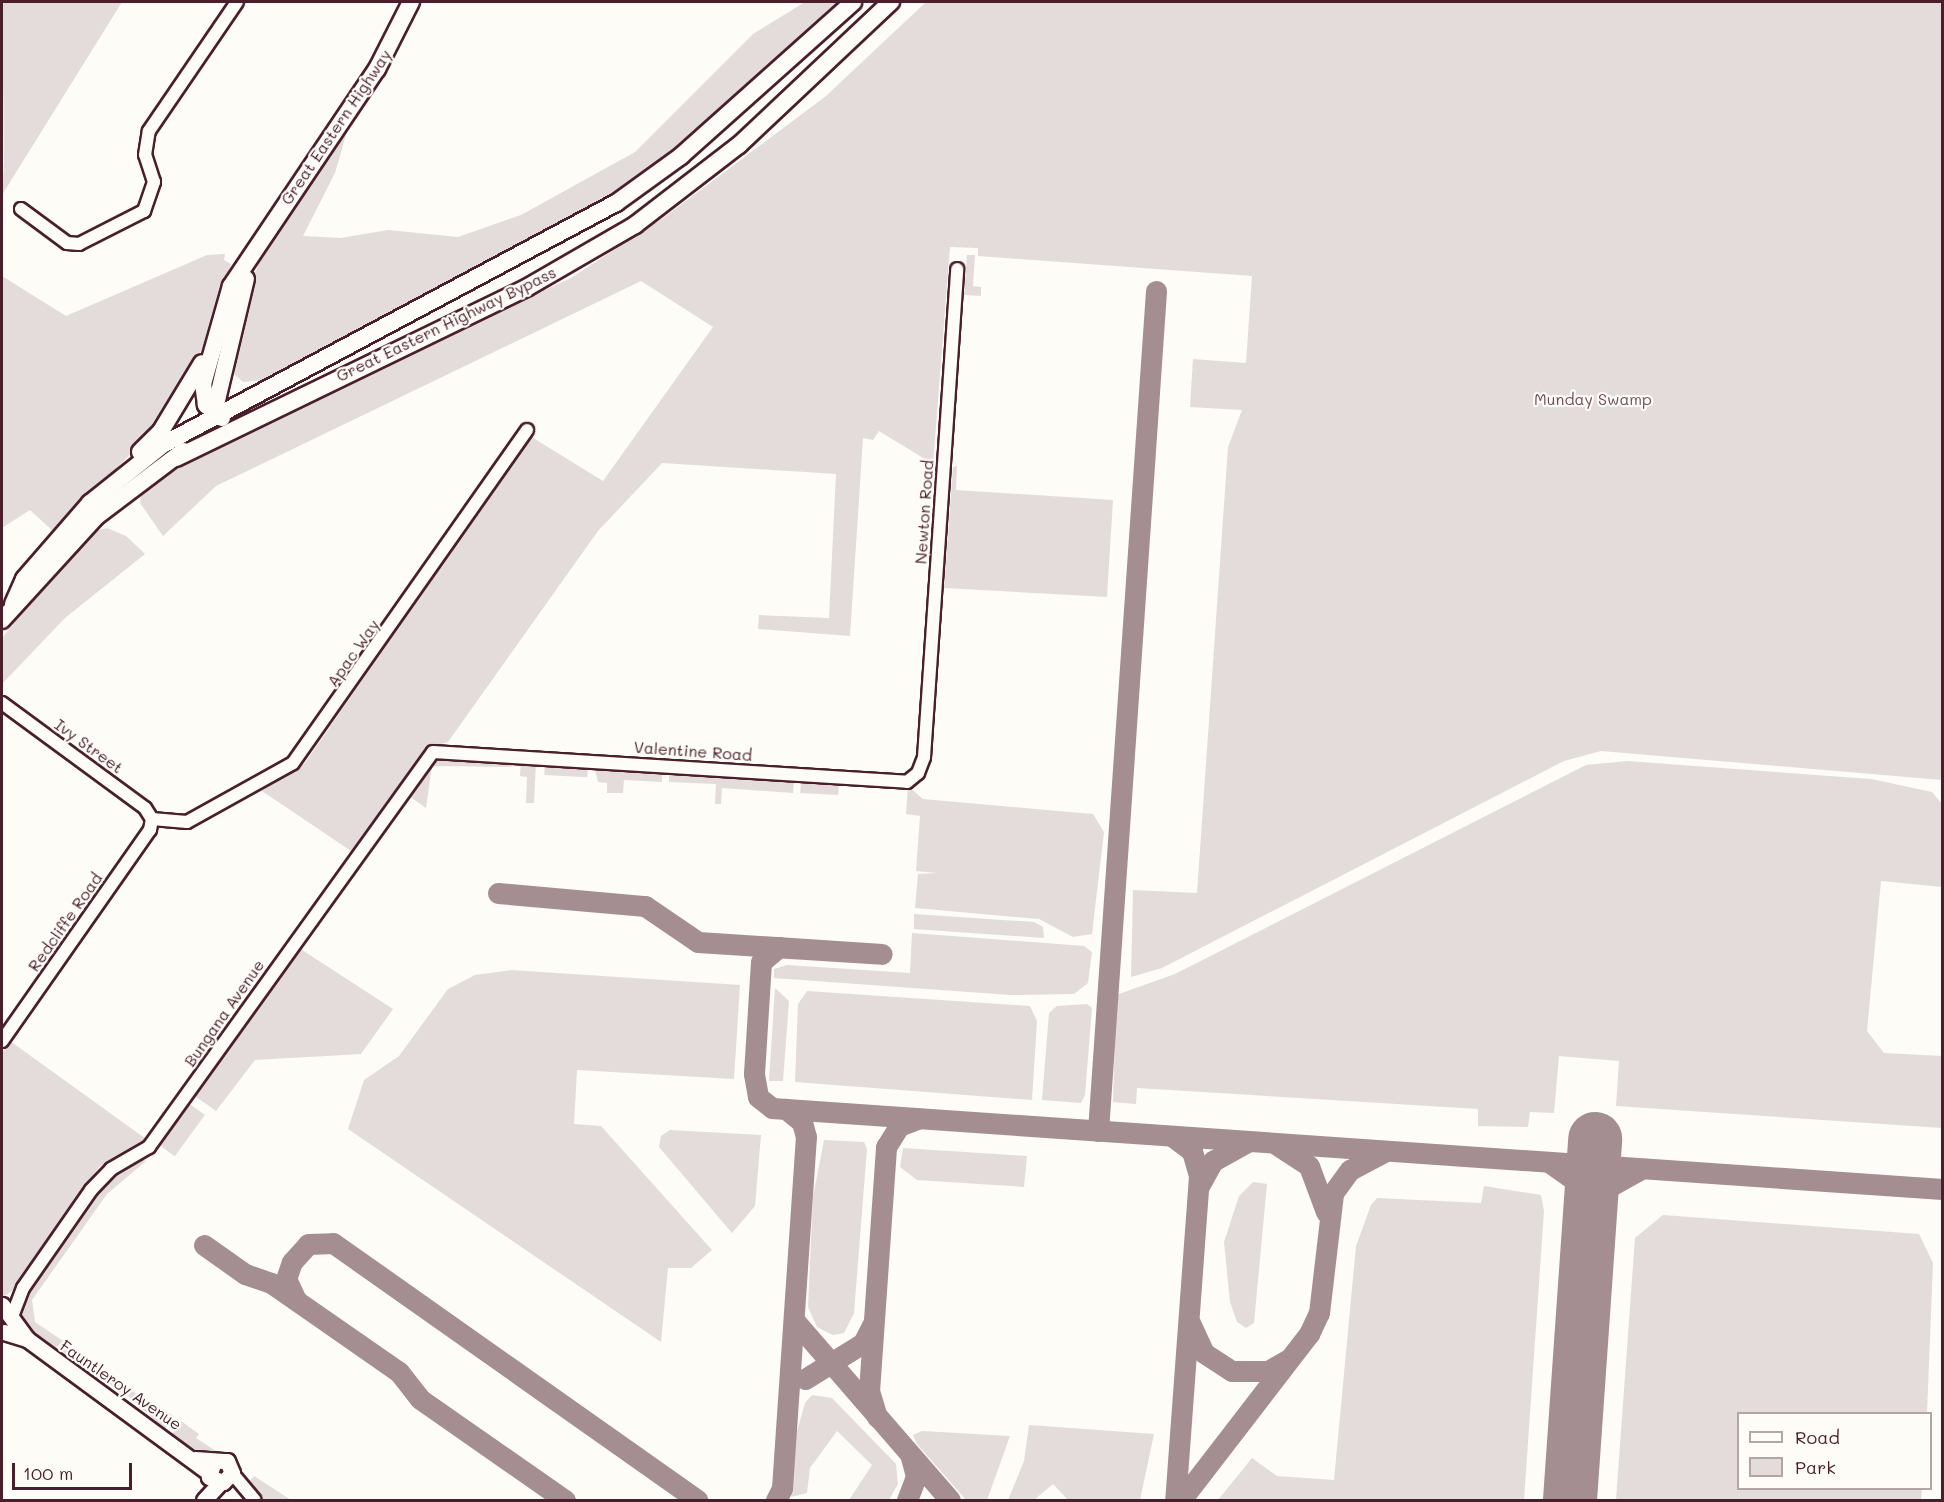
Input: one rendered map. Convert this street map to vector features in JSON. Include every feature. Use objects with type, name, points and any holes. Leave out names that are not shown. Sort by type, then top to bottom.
[{"type":"highway","name":"Great Eastern Highway","points":[[215,413],[204,397],[212,343],[231,286],[377,69],[411,2]]},
{"type":"highway","name":"Great Eastern Highway Bypass","points":[[215,413],[616,203],[681,156],[853,2]]},
{"type":"highway","name":"Great Eastern Highway Bypass","points":[[176,458],[281,404],[528,287],[635,225],[739,145],[891,2]]},
{"type":"highway","name":"Great Eastern Highway","points":[[2,620],[13,604],[97,516],[176,458],[215,413],[255,249]]},
{"type":"highway","points":[[109,485],[161,431],[212,343]]},
{"type":"highway","points":[[224,371],[238,390],[256,391]]},
{"type":"highway","points":[[215,413],[235,420],[273,402],[281,404]]},
{"type":"highway","name":"Great Eastern Highway","points":[[13,604],[24,579],[109,485],[215,413]]},
{"type":"main road","name":"Fauntleroy Avenue","points":[[6,1318],[27,1339],[218,1475]]},
{"type":"main road","points":[[205,1500],[218,1475]]},
{"type":"street","points":[[21,209],[67,243],[79,244],[144,211],[154,182],[145,155],[149,131],[237,2]]},
{"type":"street","name":"Newton Road","points":[[924,757],[957,269]]},
{"type":"street","name":"Apac Way","points":[[152,819],[187,822],[294,763],[527,430]]},
{"type":"street","name":"Ivy Street","points":[[2,703],[145,808],[152,819]]},
{"type":"street","name":"Valentine Road","points":[[445,750],[907,782],[924,757]]},
{"type":"street","name":"Bungana Avenue","points":[[6,1318],[23,1288],[100,1179],[149,1147],[420,765],[433,752],[445,750]]},
{"type":"street","name":"Redcliffe Road","points":[[2,1041],[150,830],[152,819]]},
{"type":"street","points":[[218,1475],[244,1490],[255,1500]]},
{"type":"green space","points":[[2,2],[122,2],[2,195],[4,163]]},
{"type":"green space","points":[[805,2],[839,2],[729,109],[627,186],[510,254],[263,380],[243,382],[234,374],[229,363],[242,304],[260,261],[347,131],[335,173],[303,236],[341,238],[388,230],[458,237],[521,215],[635,152],[753,34]]},
{"type":"green space","name":"Munday Swamp","points":[[926,2],[1942,2],[1942,780],[1601,751],[1564,761],[1162,968],[1131,977],[1133,890],[1197,893],[1228,447],[1242,410],[1190,407],[1193,359],[1246,363],[1252,276],[978,256],[978,248],[950,247],[933,464],[879,431],[873,440],[863,438],[850,636],[758,629],[759,615],[829,618],[836,474],[662,463],[598,531],[448,742],[426,748],[351,851],[262,791],[305,763],[530,436],[603,481],[713,327],[641,281],[216,486],[163,536],[140,503],[142,491],[202,448],[571,278],[663,218],[826,96]]},
{"type":"green space","points":[[225,254],[224,260],[231,264],[203,347],[159,425],[54,532],[30,510],[2,528],[2,276],[66,316],[207,255]]},
{"type":"green space","points":[[967,255],[975,255],[973,286],[981,287],[981,296],[964,295]]},
{"type":"green space","points":[[957,466],[956,490],[1113,500],[1107,597],[944,588],[953,467]]},
{"type":"green space","points":[[107,528],[126,536],[145,554],[65,618],[2,684],[2,638],[89,532]]},
{"type":"green space","points":[[437,757],[512,759],[512,767],[432,766],[426,808],[406,794]]},
{"type":"green space","points":[[521,761],[536,761],[534,803],[526,803],[527,777],[520,776]]},
{"type":"green space","points":[[1627,761],[1871,779],[1932,792],[1942,804],[1942,887],[1881,881],[1867,1031],[1884,1053],[1942,1056],[1942,1128],[1616,1106],[1619,1061],[1559,1056],[1554,1113],[1530,1112],[1528,1127],[1478,1126],[1478,1109],[1137,1088],[1136,1104],[1113,1102],[1116,995],[1175,974],[1586,765]]},
{"type":"green space","points":[[545,762],[588,764],[587,777],[544,775]]},
{"type":"green space","points":[[595,770],[662,774],[662,782],[624,780],[623,793],[607,793],[607,783],[598,782]]},
{"type":"green space","points":[[669,771],[794,779],[793,793],[722,788],[721,804],[715,804],[716,784],[669,782]]},
{"type":"green space","points":[[801,780],[839,782],[838,795],[800,793]]},
{"type":"green space","points":[[908,786],[923,799],[1093,814],[1104,832],[1092,934],[1073,937],[1039,919],[915,908],[918,874],[937,873],[916,871],[920,816],[906,814]]},
{"type":"green space","points":[[914,914],[1034,922],[1043,927],[1044,938],[914,929]]},
{"type":"green space","points":[[912,933],[1084,946],[1092,952],[1088,983],[1074,994],[1010,995],[774,978],[774,969],[787,965],[910,973]]},
{"type":"green space","points":[[296,946],[393,1009],[361,1054],[255,1060],[216,1111],[192,1094]]},
{"type":"green space","points":[[511,970],[740,985],[734,1079],[577,1070],[574,1124],[601,1126],[712,1250],[691,1268],[668,1268],[661,1342],[348,1129],[364,1080],[399,1056],[448,989],[475,975]]},
{"type":"green space","points":[[775,988],[789,1001],[783,1081],[769,1081]]},
{"type":"green space","points":[[807,991],[1030,1006],[1037,1021],[1032,1100],[795,1082],[798,1004]]},
{"type":"green space","points":[[1087,1004],[1092,1008],[1085,1095],[1081,1103],[1042,1100],[1049,1013],[1057,1006]]},
{"type":"green space","points":[[10,1041],[146,1139],[99,1167],[12,1291],[2,1298],[2,1053]]},
{"type":"green space","points":[[187,1102],[205,1115],[175,1156],[157,1143]]},
{"type":"green space","points":[[670,1130],[761,1135],[755,1206],[732,1233],[659,1147],[661,1136]]},
{"type":"green space","points":[[824,1140],[864,1142],[867,1149],[854,1313],[844,1333],[833,1335],[817,1327],[808,1307],[813,1197]]},
{"type":"green space","points":[[903,1148],[1027,1156],[1024,1187],[917,1180],[900,1167]]},
{"type":"green space","points":[[141,1159],[146,1161],[107,1194],[32,1300],[35,1322],[63,1341],[52,1352],[21,1321],[21,1298],[105,1178]]},
{"type":"green space","points":[[1253,1182],[1267,1184],[1254,1323],[1246,1328],[1237,1322],[1230,1302],[1224,1242],[1239,1196]]},
{"type":"green space","points":[[1484,1186],[1541,1195],[1544,1211],[1524,1500],[1218,1500],[1252,1458],[1277,1476],[1334,1480],[1356,1246],[1371,1205],[1377,1198],[1481,1203]]},
{"type":"green space","points":[[1663,1215],[1919,1234],[1933,1263],[1927,1412],[1737,1412],[1737,1490],[1922,1490],[1921,1500],[1616,1500],[1635,1238]]},
{"type":"green space","points":[[68,1345],[127,1387],[122,1392],[69,1357],[63,1352]]},
{"type":"green space","points":[[132,1391],[174,1416],[165,1429],[128,1396]]},
{"type":"green space","points":[[812,1395],[832,1398],[896,1464],[898,1484],[889,1500],[849,1500],[872,1465],[837,1431],[810,1468],[807,1493],[791,1497],[794,1442],[805,1403]]},
{"type":"green space","points":[[181,1421],[199,1434],[196,1438],[219,1453],[196,1450],[171,1435]]},
{"type":"green space","points":[[1029,1425],[1154,1434],[1140,1500],[1068,1500],[1053,1484],[1034,1500],[1008,1500],[1024,1461]]},
{"type":"green space","points":[[922,1431],[1010,1436],[987,1500],[966,1500],[917,1444],[913,1435]]},
{"type":"green space","points":[[254,1476],[291,1500],[260,1500],[248,1483]]},
{"type":"taxiway","points":[[1098,1131],[1156,291]]},
{"type":"taxiway","points":[[498,893],[645,906],[698,942],[882,954]]},
{"type":"taxiway","points":[[779,947],[761,962],[754,1074],[758,1097],[772,1108],[1942,1189]]},
{"type":"taxiway","points":[[776,1500],[782,1488],[806,1137],[802,1122],[786,1109]]},
{"type":"taxiway","points":[[877,1417],[869,1391],[886,1147],[899,1126],[917,1119]]},
{"type":"taxiway","points":[[1172,1136],[1192,1151],[1199,1176],[1175,1500]]},
{"type":"taxiway","points":[[1199,1186],[1213,1161],[1246,1143]]},
{"type":"taxiway","points":[[1277,1145],[1309,1166],[1326,1212]]},
{"type":"taxiway","points":[[1181,1500],[1309,1334],[1319,1313],[1333,1193],[1350,1170],[1384,1152]]},
{"type":"taxiway","points":[[1550,1163],[1579,1183],[1589,1222]]},
{"type":"taxiway","points":[[1589,1229],[1605,1189],[1639,1170]]},
{"type":"taxiway","points":[[296,1300],[286,1279],[292,1262],[308,1244],[333,1243],[697,1500]]},
{"type":"taxiway","points":[[204,1245],[245,1274],[271,1283],[399,1372],[420,1399],[565,1500]]},
{"type":"taxiway","points":[[794,1320],[950,1500]]},
{"type":"taxiway","points":[[1190,1323],[1204,1353],[1232,1371],[1268,1371],[1287,1360]]},
{"type":"taxiway","points":[[805,1379],[863,1343],[872,1325]]},
{"type":"taxiway","points":[[907,1500],[916,1476],[911,1457]]},
{"type":"runway","points":[[1570,1500],[1595,1139]]}]
